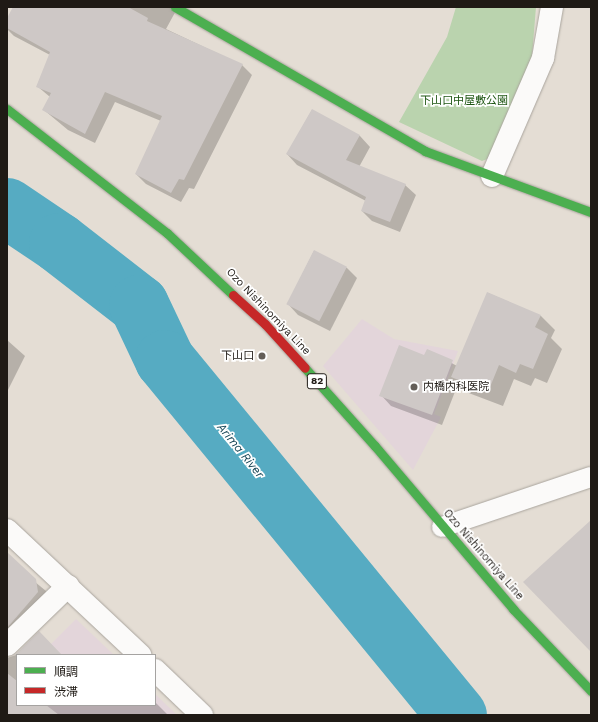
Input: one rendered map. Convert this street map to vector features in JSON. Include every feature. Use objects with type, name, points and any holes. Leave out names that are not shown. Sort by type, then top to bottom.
[{"type":"main road","points":[[179,8],[425,151],[591,212]]},
{"type":"main road","name":"Ozo Nishinomiya Line","points":[[7,109],[105,182],[226,286],[298,360],[513,609],[591,691]]},
{"type":"street","points":[[492,176],[543,58],[552,7]]},
{"type":"street","points":[[7,530],[139,654]]},
{"type":"street","points":[[7,645],[68,586]]},
{"type":"street","points":[[156,671],[202,715]]},
{"type":"lane","points":[[442,527],[591,477]]},
{"type":"shaded area","points":[[362,319],[394,339],[458,351],[434,414],[441,417],[413,470],[323,366]]},
{"type":"shaded area","points":[[76,619],[113,654],[41,654]]},
{"type":"shaded area","points":[[156,695],[177,715],[35,715],[41,706],[156,706]]},
{"type":"green space","name":"下山口中屋敷公園","points":[[456,7],[536,7],[532,56],[490,158],[482,161],[399,122],[447,37]]},
{"type":"building","points":[[13,7],[128,7],[148,18],[147,21],[243,64],[184,180],[179,179],[171,193],[135,174],[162,116],[105,92],[85,134],[42,110],[51,93],[36,87],[50,52],[7,28],[7,18]]},
{"type":"building","points":[[312,109],[360,135],[346,160],[406,184],[390,222],[361,211],[366,197],[286,154]]},
{"type":"building","points":[[314,250],[347,267],[319,321],[286,304]]},
{"type":"building","points":[[487,292],[541,315],[535,327],[548,334],[533,369],[520,364],[516,373],[499,365],[488,392],[451,377]]},
{"type":"building","points":[[399,345],[424,355],[427,349],[453,360],[432,415],[379,396]]},
{"type":"building","points":[[591,520],[591,652],[523,582]]},
{"type":"building","points":[[7,552],[36,579],[38,592],[7,628]]},
{"type":"building","points":[[39,631],[61,654],[16,654]]},
{"type":"building","points":[[7,673],[16,680],[16,706],[47,706],[59,715],[7,715]]},
{"type":"waterway","name":"Arima River","points":[[7,208],[59,243],[139,305],[165,360],[457,715]]},
{"type":"traffic: fast","points":[[175,7],[425,151],[591,212]]},
{"type":"traffic: fast","points":[[7,109],[167,233],[233,295]]},
{"type":"traffic: fast","points":[[305,368],[375,446],[513,609],[591,691]]},
{"type":"traffic: jam","points":[[233,295],[265,324],[305,368]]},
{"type":"place","name":"下山口","points":[[262,356]]},
{"type":"place","name":"内橋内科医院","points":[[414,387]]}]
